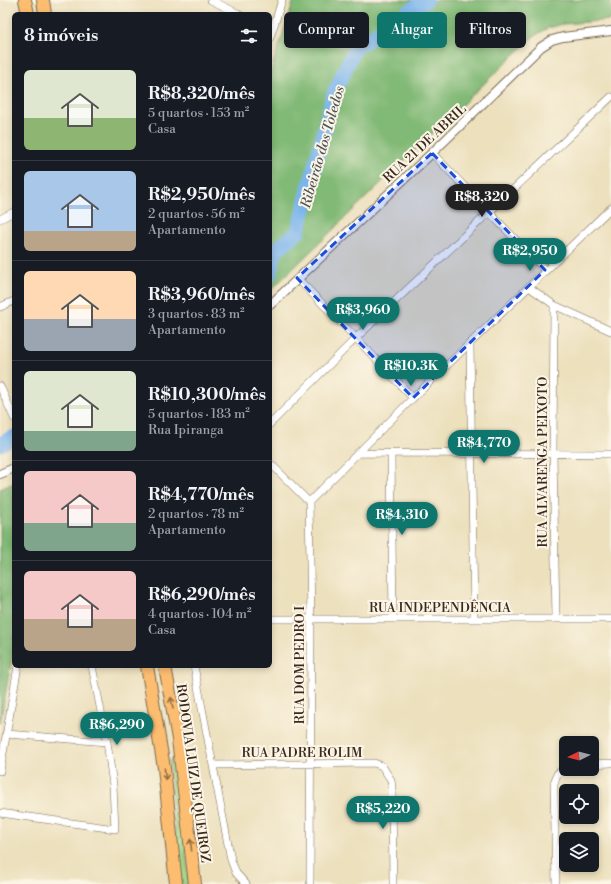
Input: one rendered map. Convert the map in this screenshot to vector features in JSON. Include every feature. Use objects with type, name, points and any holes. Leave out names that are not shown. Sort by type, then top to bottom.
[{"type":"highway","points":[[25,0],[28,12]]},
{"type":"highway","points":[[43,0],[45,12]]},
{"type":"highway","points":[[147,668],[164,768],[176,884]]},
{"type":"highway","name":"RODOVIA LUIZ DE QUEIROZ","points":[[165,668],[178,739],[195,884]]},
{"type":"street","points":[[211,0],[235,12]]},
{"type":"street","points":[[272,30],[282,0]]},
{"type":"street","name":"RUA 21 DE ABRIL","points":[[272,303],[432,153],[541,47],[552,40],[563,36],[611,31]]},
{"type":"street","points":[[272,422],[356,338],[611,97]]},
{"type":"street","points":[[432,153],[545,270]]},
{"type":"street","points":[[272,465],[309,502],[413,398],[470,345],[545,270],[611,208]]},
{"type":"street","points":[[0,219],[12,213]]},
{"type":"street","points":[[297,278],[413,398]]},
{"type":"street","points":[[529,287],[554,305],[611,330]]},
{"type":"street","points":[[0,307],[12,301]]},
{"type":"street","name":"RUA ALVARENGA PEIXOTO","points":[[554,305],[556,619]]},
{"type":"street","points":[[470,345],[474,618]]},
{"type":"street","points":[[0,386],[3,398],[12,413]]},
{"type":"street","points":[[358,453],[611,454]]},
{"type":"street","points":[[391,454],[393,619]]},
{"type":"street","points":[[0,474],[12,469]]},
{"type":"street","name":"RUA DOM PEDRO I","points":[[309,502],[311,619],[310,884]]},
{"type":"street","name":"RUA INDEPENDÊNCIA","points":[[272,619],[611,619]]},
{"type":"street","points":[[0,771],[18,668]]},
{"type":"street","points":[[0,813],[115,829],[113,785],[107,742],[92,668]]},
{"type":"street","points":[[194,668],[230,860],[236,874],[246,884]]},
{"type":"street","points":[[7,734],[107,742]]},
{"type":"street","name":"RUA PADRE ROLIM","points":[[213,765],[374,763],[382,766],[391,780],[392,788],[393,884]]},
{"type":"street","points":[[599,764],[611,763]]},
{"type":"street","points":[[556,884],[554,784],[557,774],[559,772]]},
{"type":"highlighted area","points":[[432,153],[545,270],[413,398],[297,278]]},
{"type":"green space","points":[[294,0],[611,0],[611,20],[563,24],[548,28],[534,36],[526,44],[526,12],[455,12],[455,48],[521,48],[272,289],[272,67],[284,30],[284,48],[369,48],[369,12],[290,12]]},
{"type":"green space","points":[[12,484],[12,658],[0,723],[0,489]]},
{"type":"green space","points":[[169,760],[176,760],[189,884],[180,884]]},
{"type":"waterway","name":"Ribeirão dos Toledos","points":[[272,265],[275,251],[298,232],[333,96],[355,48],[426,0]]},
{"type":"waterway","name":"Ribeirão dos Toledos","points":[[0,444],[12,438]]}]
